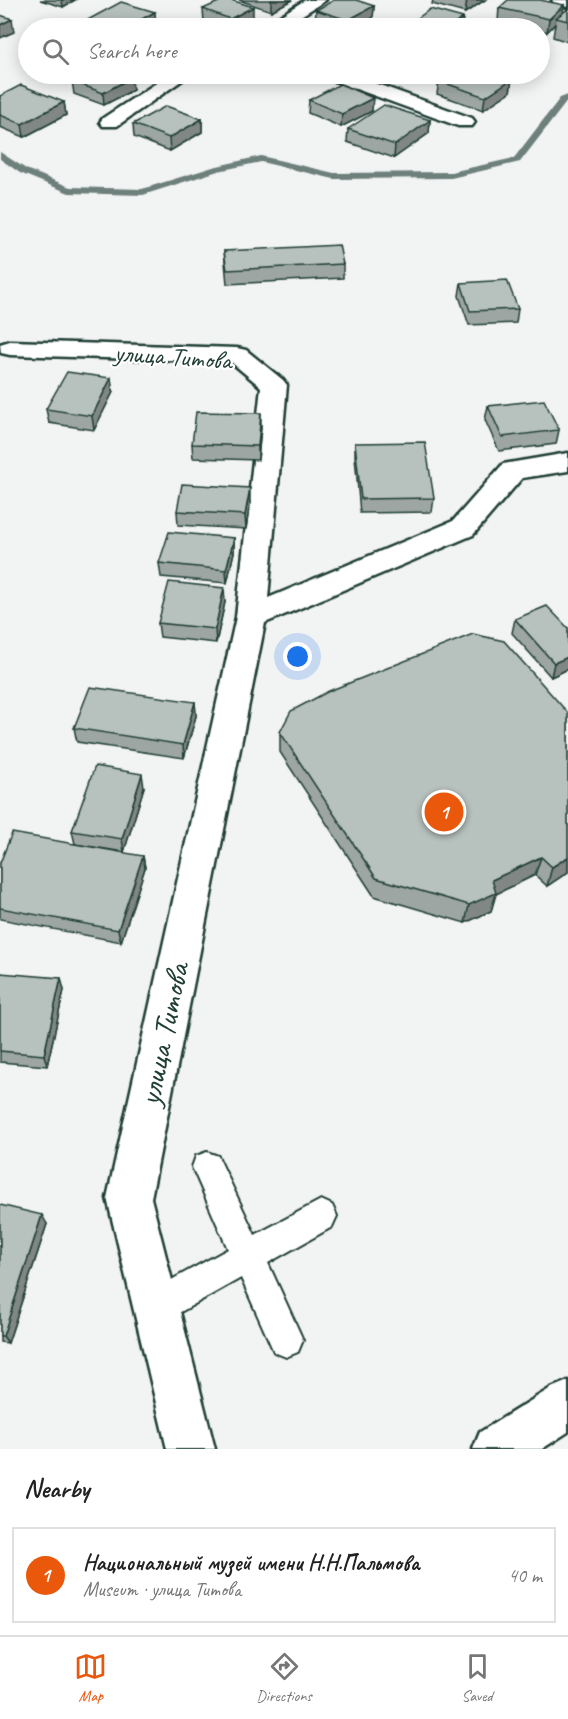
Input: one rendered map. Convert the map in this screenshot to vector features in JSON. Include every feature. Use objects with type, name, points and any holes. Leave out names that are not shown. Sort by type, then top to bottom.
[{"type":"street","points":[[287,18],[317,0]]},
{"type":"street","points":[[561,0],[568,2]]},
{"type":"street","points":[[110,122],[167,84]]},
{"type":"street","points":[[360,84],[465,122]]},
{"type":"street","name":"улица Титова","points":[[10,348],[237,355],[274,385],[251,617],[129,1198],[191,1449]]},
{"type":"street","points":[[251,617],[462,528],[513,470],[568,462]]},
{"type":"street","points":[[496,1449],[568,1405]]},
{"type":"lane","points":[[207,1167],[246,1257],[286,1340]]},
{"type":"lane","points":[[156,1306],[321,1216]]},
{"type":"building","points":[[223,0],[231,0],[253,7],[232,18],[203,9]]},
{"type":"building","points":[[334,0],[356,0],[374,6],[352,18],[342,18],[316,10]]},
{"type":"building","points":[[508,0],[540,0],[564,5],[550,18],[499,8]]},
{"type":"building","points":[[121,2],[155,12],[144,18],[91,18]]},
{"type":"building","points":[[430,9],[463,18],[418,18]]},
{"type":"building","points":[[568,9],[568,21],[556,18]]},
{"type":"building","points":[[0,15],[12,19],[0,25]]},
{"type":"building","points":[[80,84],[120,84],[103,93]]},
{"type":"building","points":[[340,84],[373,98],[342,114],[309,100]]},
{"type":"building","points":[[448,84],[504,84],[485,97]]},
{"type":"building","points":[[21,85],[64,102],[22,124],[0,115],[0,96]]},
{"type":"building","points":[[384,105],[430,120],[395,145],[348,129]]},
{"type":"building","points":[[166,106],[202,119],[169,138],[133,124]]},
{"type":"building","points":[[339,245],[343,264],[227,270],[224,251]]},
{"type":"building","points":[[507,280],[518,309],[470,311],[461,283]]},
{"type":"building","points":[[67,372],[111,378],[92,416],[46,409]]},
{"type":"building","points":[[544,400],[559,430],[502,437],[488,406]]},
{"type":"building","points":[[196,412],[261,413],[258,446],[192,444]]},
{"type":"building","points":[[425,442],[434,498],[361,499],[355,443]]},
{"type":"building","points":[[182,484],[250,488],[245,515],[177,511]]},
{"type":"building","points":[[169,532],[234,538],[226,570],[159,563]]},
{"type":"building","points":[[169,582],[224,588],[215,629],[158,623]]},
{"type":"building","points":[[547,606],[568,628],[568,657],[554,663],[515,619]]},
{"type":"building","points":[[473,634],[504,641],[568,713],[568,857],[552,867],[541,857],[492,880],[496,893],[469,905],[376,878],[280,732],[291,711],[329,691]]},
{"type":"building","points":[[90,687],[195,702],[183,745],[74,728]]},
{"type":"building","points":[[95,766],[142,774],[122,839],[72,831]]},
{"type":"building","points":[[12,833],[143,856],[118,930],[0,908],[0,863]]},
{"type":"building","points":[[0,973],[61,978],[44,1055],[0,1051]]},
{"type":"building","points":[[0,1205],[42,1215],[3,1336],[0,1336]]},
{"type":"waterway","points":[[0,155],[23,171],[69,190],[143,192],[216,169],[261,159],[334,176],[451,175],[517,160],[563,100],[568,97]]},
{"type":"place","name":"Национальный музей имени Н.Н.Пальмова","points":[[444,812]]}]
